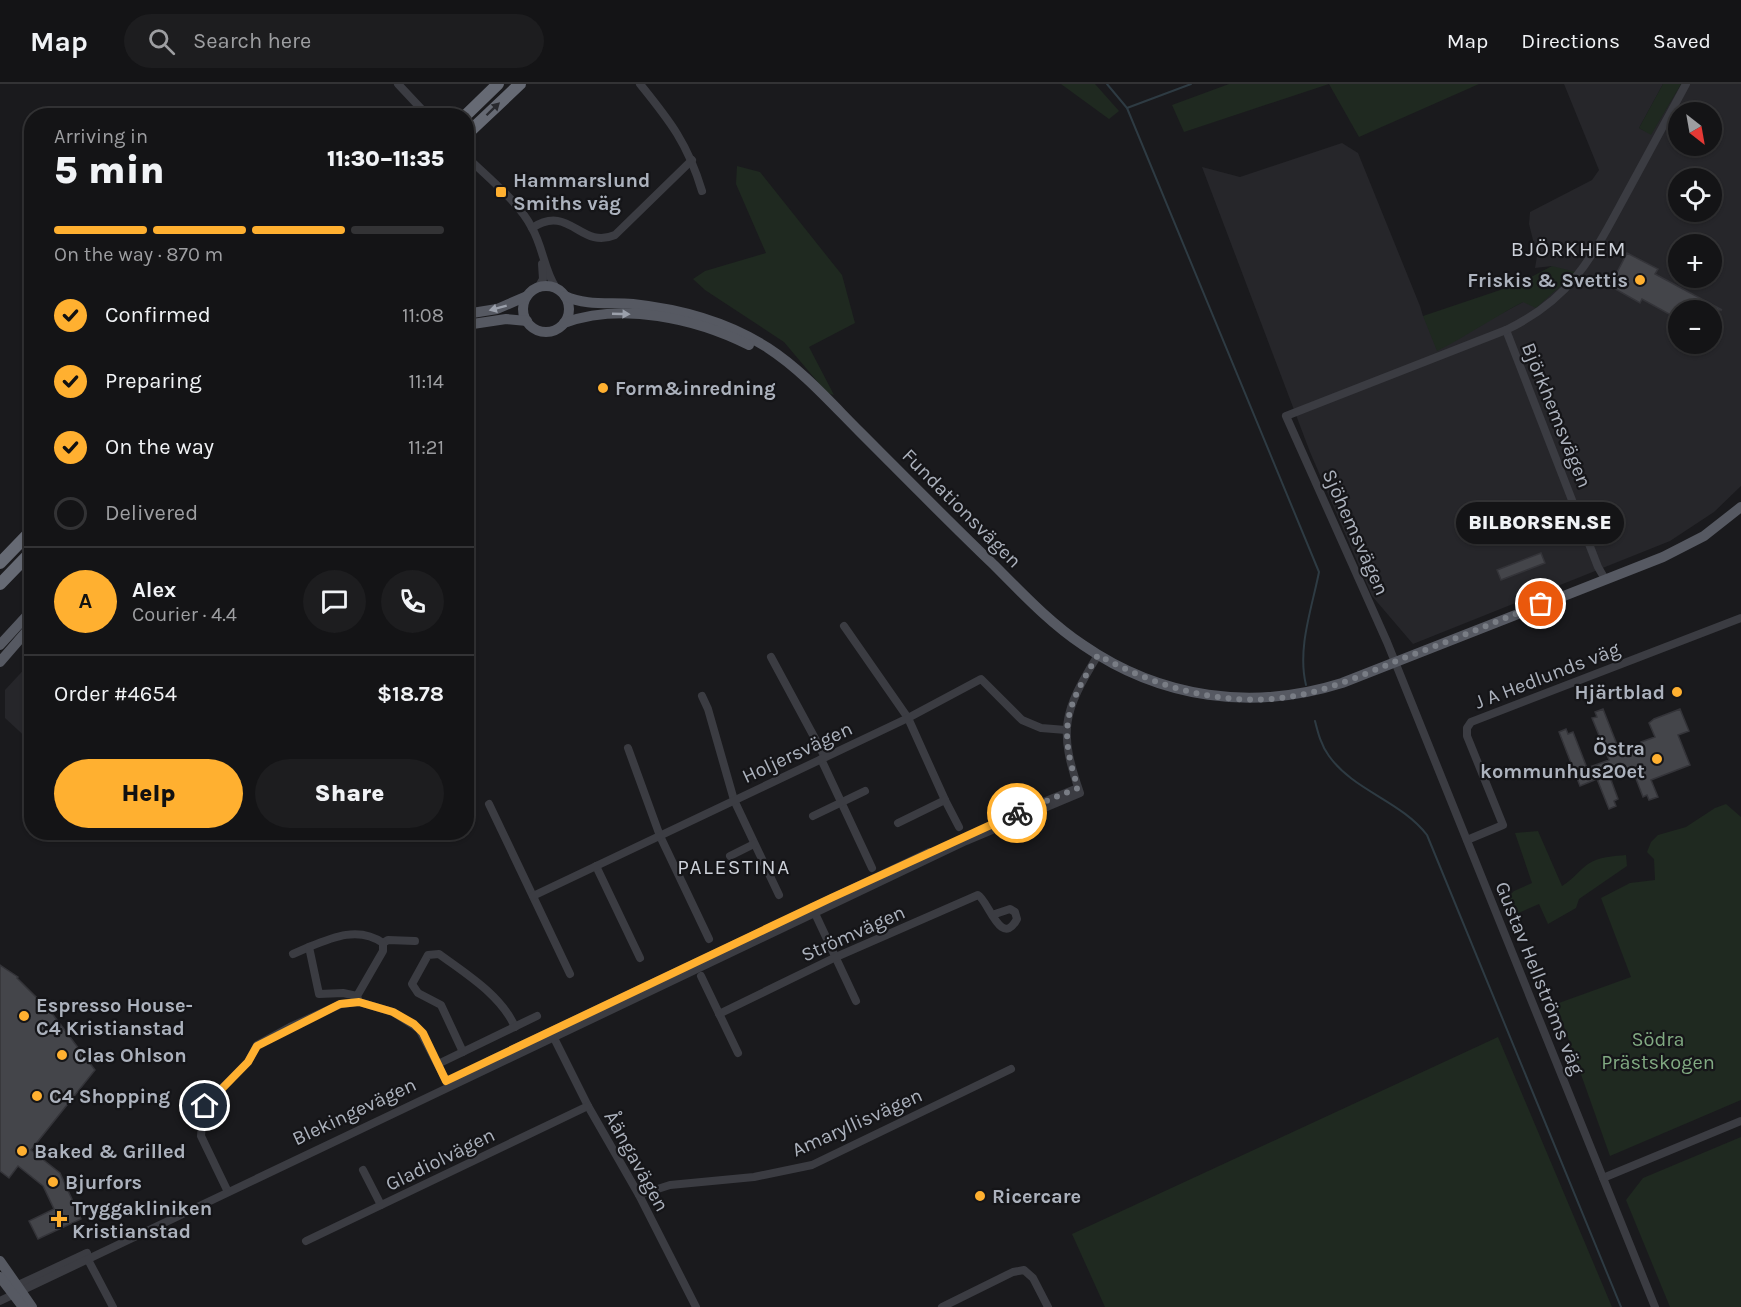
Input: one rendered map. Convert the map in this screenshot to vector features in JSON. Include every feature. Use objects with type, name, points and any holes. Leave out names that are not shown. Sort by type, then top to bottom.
[{"type":"highway","points":[[473,108],[498,84]]},
{"type":"highway","points":[[474,127],[520,84]]},
{"type":"highway","points":[[0,563],[24,538]]},
{"type":"highway","points":[[0,584],[24,559]]},
{"type":"main road","points":[[474,313],[497,309],[528,296],[538,288],[547,286],[560,292],[568,312],[564,323],[556,329],[544,331],[536,329],[527,321],[524,310],[528,296]]},
{"type":"main road","name":"Fundationsvägen","points":[[560,292],[582,302],[656,307],[708,320],[767,347],[807,380],[1042,612],[1098,655]]},
{"type":"main road","name":"Fundationsvägen","points":[[564,323],[584,316],[617,314],[659,317],[695,325],[741,341],[807,380]]},
{"type":"main road","points":[[474,324],[506,319],[527,321]]},
{"type":"main road","points":[[1098,655],[1139,676],[1208,696],[1243,699],[1303,694],[1342,683],[1689,544],[1720,525],[1741,507]]},
{"type":"main road","points":[[0,645],[24,619]]},
{"type":"main road","points":[[0,662],[24,634]]},
{"type":"main road","points":[[0,1261],[23,1307]]},
{"type":"main road","points":[[0,1277],[32,1307]]},
{"type":"street","points":[[398,84],[420,108]]},
{"type":"street","points":[[640,84],[680,135],[692,160],[702,191]]},
{"type":"street","name":"Björkhemsvägen","points":[[1286,416],[1506,330],[1540,311],[1558,297],[1582,270],[1686,84]]},
{"type":"street","points":[[532,228],[543,221],[552,219],[562,221],[596,238],[610,238],[620,232],[692,160]]},
{"type":"street","points":[[474,164],[521,212],[532,228],[560,292]]},
{"type":"street","points":[[538,288],[543,279],[542,255]]},
{"type":"street","name":"Björkhemsvägen","points":[[1506,330],[1598,567],[1605,579]]},
{"type":"street","name":"Sjöhemsvägen","points":[[1286,416],[1395,662]]},
{"type":"street","name":"J A Hedlunds väg","points":[[1467,840],[1503,825],[1467,736],[1467,728],[1471,722],[1741,618]]},
{"type":"street","points":[[844,626],[908,718],[959,827]]},
{"type":"street","name":"Blekingevägen","points":[[0,1301],[13,1291],[813,910],[963,836],[1079,790],[1068,755],[1066,730],[1071,704],[1079,685],[1098,655]]},
{"type":"street","points":[[771,657],[823,758],[841,803],[872,868]]},
{"type":"street","name":"Gustav Hellströms väg","points":[[1395,662],[1655,1307]]},
{"type":"street","name":"Holjersvägen","points":[[533,896],[908,718],[981,680],[1023,720],[1041,728],[1066,730]]},
{"type":"street","points":[[702,696],[734,800],[779,895]]},
{"type":"street","points":[[628,748],[660,836],[709,939]]},
{"type":"street","points":[[813,816],[865,791]]},
{"type":"street","points":[[898,823],[945,800]]},
{"type":"street","points":[[489,804],[570,974]]},
{"type":"street","points":[[730,856],[754,844]]},
{"type":"street","points":[[596,866],[640,958]]},
{"type":"street","name":"Strömvägen","points":[[719,1014],[836,957],[978,895],[984,900],[992,915]]},
{"type":"street","points":[[813,910],[856,1001]]},
{"type":"street","points":[[293,954],[346,933],[383,943],[388,940],[415,941]]},
{"type":"street","points":[[226,1189],[201,1136],[202,1112],[211,1099],[248,1062],[257,1046],[290,1027],[340,1004],[358,999],[383,951],[383,943]]},
{"type":"street","points":[[309,947],[319,994],[343,993],[393,1012],[414,1024],[423,1033],[448,1083]]},
{"type":"street","points":[[463,1052],[441,1005],[418,993],[412,986],[412,982],[428,955],[439,954],[480,985],[511,1018],[515,1027]]},
{"type":"street","points":[[701,976],[738,1053]]},
{"type":"street","points":[[438,1064],[537,1016]]},
{"type":"street","name":"Åängavägen","points":[[552,1034],[588,1106],[639,1195],[696,1307]]},
{"type":"street","name":"Amaryllisvägen","points":[[639,1195],[670,1185],[754,1178],[812,1165],[1011,1069]]},
{"type":"street","name":"Gladiolvägen","points":[[306,1242],[588,1106]]},
{"type":"street","points":[[1603,1178],[1741,1122]]},
{"type":"street","points":[[363,1170],[381,1205]]},
{"type":"street","points":[[86,1256],[99,1281],[102,1293],[112,1304]]},
{"type":"street","points":[[942,1307],[958,1303],[1013,1272],[1024,1270],[1034,1278],[1048,1307]]},
{"type":"shaded area","points":[[1564,84],[1663,84],[1639,128],[1651,134],[1668,106],[1668,156],[1722,156],[1722,102],[1670,102],[1681,84],[1741,84],[1741,486],[1714,512],[1670,541],[1413,644],[1372,596],[1310,452],[1202,167],[1240,177],[1342,143],[1358,153],[1423,316],[1493,318],[1523,302],[1552,266],[1535,268],[1537,256],[1529,224],[1530,212],[1592,180],[1599,170]]},
{"type":"shaded area","points":[[24,670],[24,736],[5,718],[5,690]]},
{"type":"green space","points":[[1061,84],[1095,84],[1119,111],[1109,119]]},
{"type":"green space","points":[[1229,84],[1329,84],[1184,132],[1172,105]]},
{"type":"green space","points":[[1329,84],[1479,84],[1359,137]]},
{"type":"green space","points":[[1663,84],[1681,84],[1670,102],[1668,102],[1668,106],[1651,135],[1639,128]]},
{"type":"green space","points":[[737,166],[760,172],[842,275],[855,323],[809,347],[834,395],[827,393],[784,342],[705,290],[693,279],[705,271],[766,253],[736,184]]},
{"type":"green space","points":[[1552,266],[1576,272],[1536,308],[1523,302],[1437,351],[1423,316],[1518,284]]},
{"type":"green space","name":"Södra Prästskogen","points":[[1726,804],[1741,817],[1741,1100],[1610,1156],[1556,1004],[1631,977],[1601,898],[1630,883],[1655,880],[1654,859],[1647,852],[1651,842],[1658,835],[1686,827],[1715,808]]},
{"type":"green space","points":[[1538,831],[1562,886],[1596,860],[1626,855],[1627,866],[1579,899],[1576,908],[1548,924],[1539,904],[1509,917],[1501,904],[1514,891],[1532,883],[1515,833]]},
{"type":"green space","points":[[1498,1037],[1612,1307],[1105,1307],[1072,1234]]},
{"type":"green space","points":[[1741,1137],[1741,1307],[1670,1307],[1626,1200],[1643,1178]]},
{"type":"building","name":"Friskis & Svettis","points":[[1627,253],[1658,269],[1655,274],[1668,281],[1668,288],[1681,288],[1703,300],[1668,300],[1668,313],[1642,299],[1640,303],[1610,286]]},
{"type":"building","points":[[1541,553],[1545,563],[1501,580],[1497,570]]},
{"type":"building","name":"Östra kommunhus20et","points":[[1603,709],[1621,755],[1643,747],[1641,742],[1655,737],[1649,723],[1654,719],[1680,709],[1689,731],[1678,735],[1690,765],[1651,780],[1658,797],[1649,800],[1647,795],[1643,797],[1633,771],[1611,780],[1618,799],[1614,801],[1616,806],[1609,809],[1597,779],[1580,786],[1559,732],[1566,729],[1568,734],[1573,732],[1587,768],[1609,760],[1592,718],[1597,717],[1595,712]]},
{"type":"building","name":"C4 Shopping","points":[[0,965],[18,977],[51,1012],[95,1070],[31,1150],[60,1173],[81,1219],[38,1239],[29,1221],[54,1209],[43,1186],[18,1166],[9,1178],[0,1171]]},
{"type":"waterway","points":[[1107,84],[1127,108],[1319,572],[1304,642],[1306,685]]},
{"type":"waterway","points":[[1127,108],[1191,84]]},
{"type":"waterway","points":[[1315,721],[1324,748],[1339,768],[1404,813],[1427,835],[1621,1307]]},
{"type":"way so far","points":[[1017,813],[1078,788],[1070,764],[1066,730],[1071,704],[1079,685],[1098,655],[1139,676],[1190,692],[1225,698],[1280,697],[1303,694],[1342,683],[1541,604]]},
{"type":"place","name":"Hammarslund Smiths väg","points":[[501,192]]},
{"type":"place","name":"Friskis & Svettis","points":[[1640,280]]},
{"type":"place","name":"Form&inredning","points":[[603,388]]},
{"type":"place","name":"BILBORSEN.SE","points":[[1541,604]]},
{"type":"place","name":"Hjärtblad","points":[[1677,692]]},
{"type":"place","name":"Östra kommunhus20et","points":[[1657,759]]},
{"type":"place","name":"Espresso House- C4 Kristianstad","points":[[24,1016]]},
{"type":"place","name":"Clas Ohlson","points":[[62,1055]]},
{"type":"place","name":"C4 Shopping","points":[[37,1096]]},
{"type":"place","name":"Baked & Grilled","points":[[22,1151]]},
{"type":"place","name":"Bjurfors","points":[[53,1182]]},
{"type":"place","name":"Ricercare","points":[[980,1196]]},
{"type":"place","name":"Tryggakliniken Kristianstad","points":[[59,1219]]},
{"type":"district","name":"BJÖRKHEM","points":[[1569,249]]},
{"type":"district","name":"PALESTINA","points":[[734,867]]},
{"type":"route","points":[[205,1106],[241,1071],[254,1055],[257,1046],[264,1041],[340,1004],[359,1002],[393,1012],[414,1024],[423,1033],[446,1081],[963,836],[1017,813]]}]
